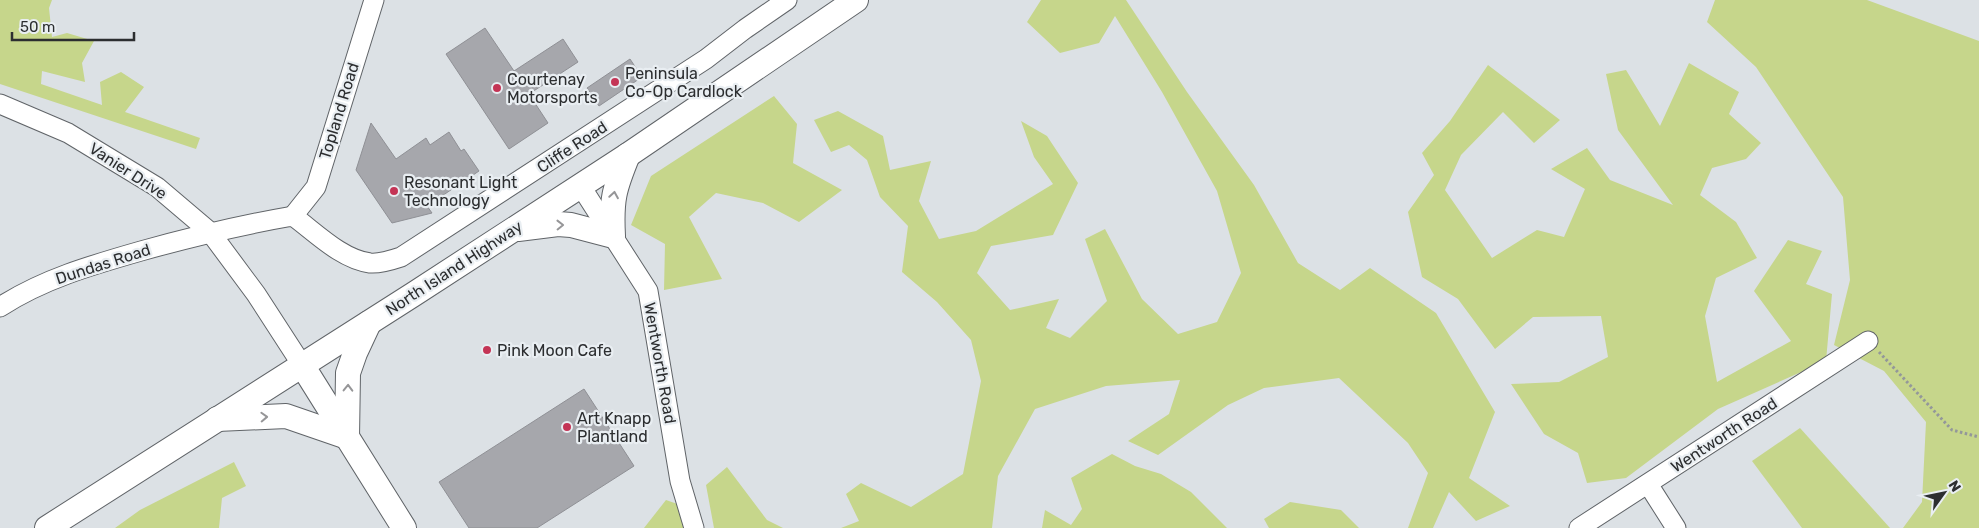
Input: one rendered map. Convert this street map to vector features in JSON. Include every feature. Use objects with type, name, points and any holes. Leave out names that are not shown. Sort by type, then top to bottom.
[{"type":"main road","name":"North Island Highway","points":[[47,528],[628,156],[856,0]]},
{"type":"main road","points":[[512,230],[558,224],[571,225],[613,236],[611,210],[615,186],[628,156]]},
{"type":"main road","points":[[347,437],[348,373],[369,323]]},
{"type":"main road","points":[[302,365],[404,528]]},
{"type":"main road","points":[[216,419],[286,416],[347,437]]},
{"type":"street","name":"Topland Road","points":[[292,216],[316,187],[374,0]]},
{"type":"street","name":"Cliffe Road","points":[[292,216],[337,249],[360,260],[379,263],[401,257],[706,59],[746,28],[787,0]]},
{"type":"street","name":"Vanier Drive","points":[[0,104],[68,133],[157,187],[210,232],[256,294],[302,365]]},
{"type":"street","name":"Wentworth Road","points":[[580,185],[648,291],[680,481],[694,528]]},
{"type":"street","points":[[210,232],[292,216]]},
{"type":"street","name":"Dundas Road","points":[[0,307],[54,279],[80,268],[210,232]]},
{"type":"street","name":"Wentworth Road","points":[[1578,528],[1868,341]]},
{"type":"street","points":[[1648,484],[1676,528]]},
{"type":"path","points":[[1868,341],[1952,430],[1979,437]]},
{"type":"green space","points":[[0,0],[52,0],[49,8],[52,37],[67,33],[94,41],[82,63],[85,82],[42,71],[41,84],[102,105],[100,82],[121,72],[144,87],[125,112],[200,138],[196,149],[0,84]]},
{"type":"green space","points":[[1041,0],[1126,0],[1187,92],[1254,185],[1298,263],[1340,290],[1370,268],[1436,313],[1495,412],[1469,478],[1510,506],[1476,521],[1449,492],[1433,528],[1408,528],[1428,473],[1408,443],[1339,378],[1264,388],[1228,405],[1158,455],[1128,441],[1169,414],[1180,380],[1106,386],[1035,409],[998,476],[992,528],[841,528],[859,521],[846,494],[861,483],[911,507],[963,474],[981,381],[971,340],[937,302],[902,272],[908,226],[880,197],[867,160],[849,145],[831,152],[814,120],[838,111],[883,136],[890,170],[931,161],[919,201],[939,239],[976,231],[1053,184],[1034,157],[1021,121],[1047,136],[1078,183],[1053,235],[991,246],[977,273],[1010,310],[1059,299],[1046,328],[1070,338],[1107,301],[1085,239],[1105,229],[1142,299],[1178,334],[1217,322],[1241,273],[1217,191],[1162,92],[1115,16],[1099,43],[1060,53],[1027,22]]},
{"type":"green space","points":[[1715,0],[1867,0],[1979,41],[1979,528],[1903,528],[1922,502],[1926,422],[1884,371],[1834,345],[1850,280],[1843,197],[1756,67],[1707,22]]},
{"type":"green space","points":[[1689,63],[1739,92],[1729,114],[1761,143],[1746,159],[1712,168],[1700,195],[1736,222],[1757,258],[1716,278],[1705,316],[1717,382],[1791,341],[1754,291],[1788,240],[1822,251],[1806,284],[1832,294],[1826,361],[1718,409],[1626,478],[1587,483],[1578,453],[1544,434],[1511,384],[1559,382],[1608,357],[1601,316],[1533,317],[1495,349],[1458,299],[1422,277],[1408,212],[1434,175],[1422,153],[1450,121],[1488,65],[1560,120],[1534,143],[1503,112],[1461,155],[1445,190],[1492,258],[1537,230],[1564,237],[1585,189],[1551,169],[1587,148],[1610,180],[1673,205],[1618,130],[1606,74],[1626,70],[1660,126]]},
{"type":"green space","points":[[774,96],[797,124],[793,163],[842,190],[799,222],[763,203],[716,193],[689,217],[722,279],[664,290],[665,244],[631,225],[651,176]]},
{"type":"green space","points":[[1800,428],[1890,528],[1802,528],[1752,461]]},
{"type":"green space","points":[[1112,454],[1135,466],[1161,474],[1191,492],[1227,528],[1042,528],[1045,510],[1071,525],[1082,509],[1071,478]]},
{"type":"green space","points":[[234,462],[246,486],[222,498],[219,528],[115,528],[140,510]]},
{"type":"green space","points":[[727,467],[767,520],[783,528],[714,528],[706,485]]},
{"type":"green space","points":[[666,500],[686,507],[695,528],[644,528]]},
{"type":"green space","points":[[1290,502],[1341,510],[1359,528],[1269,528],[1264,519]]},
{"type":"building","name":"Courtenay Motorsports","points":[[485,28],[514,71],[563,39],[578,62],[529,94],[548,123],[509,149],[446,54]]},
{"type":"building","name":"Peninsula Co-Op Cardlock","points":[[630,59],[642,77],[599,106],[587,88]]},
{"type":"building","points":[[371,123],[396,159],[426,138],[430,145],[449,132],[461,151],[464,149],[479,171],[427,206],[432,213],[392,223],[356,170]]},
{"type":"building","name":"Art Knapp Plantland","points":[[584,389],[634,466],[537,528],[469,528],[439,482]]},
{"type":"place","name":"Peninsula Co-Op Cardlock","points":[[615,82]]},
{"type":"place","name":"Courtenay Motorsports","points":[[497,88]]},
{"type":"place","name":"Resonant Light Technology","points":[[394,191]]},
{"type":"place","name":"Pink Moon Cafe","points":[[487,350]]},
{"type":"place","name":"Art Knapp Plantland","points":[[567,427]]}]
